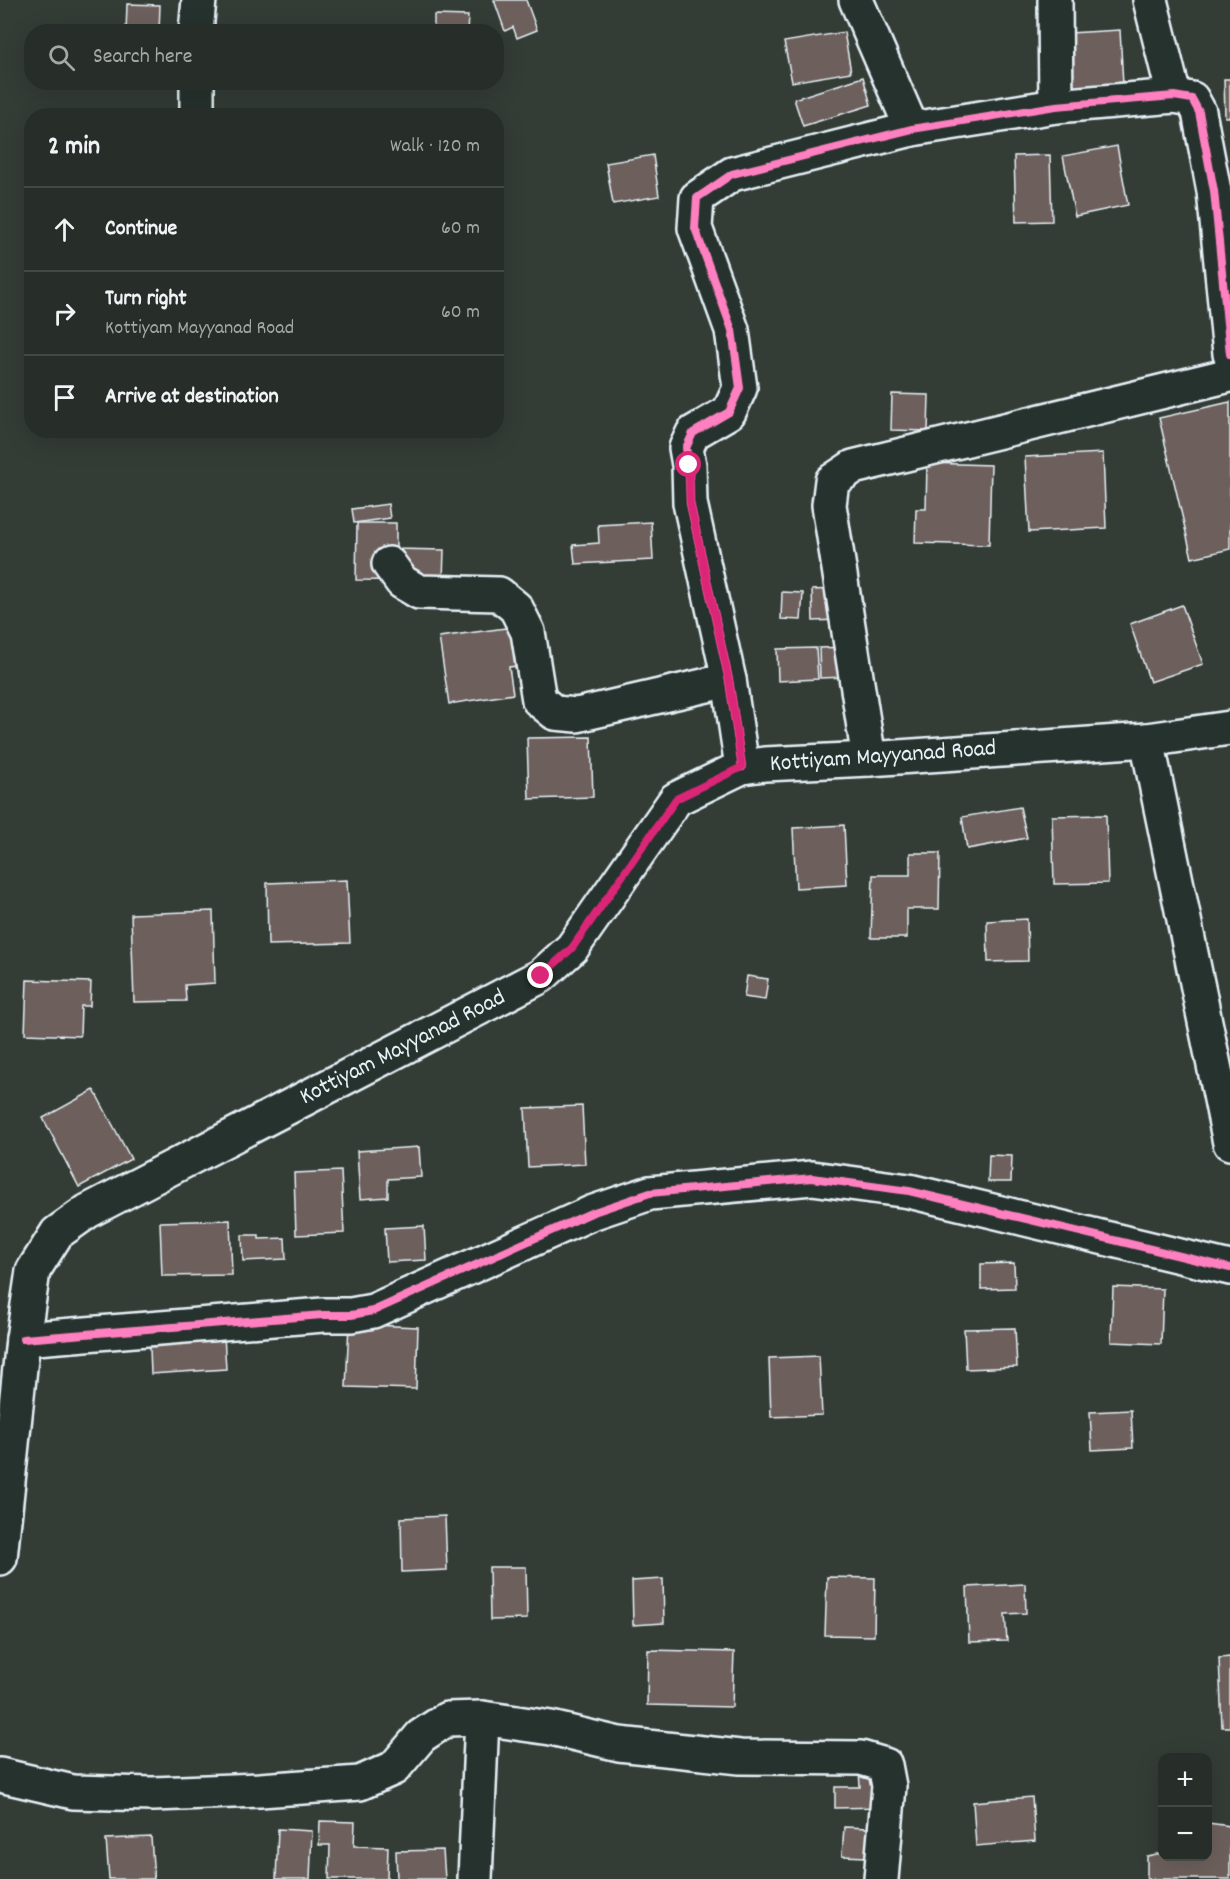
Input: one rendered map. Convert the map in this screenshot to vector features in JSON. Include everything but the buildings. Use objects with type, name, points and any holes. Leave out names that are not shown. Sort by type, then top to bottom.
[{"type":"street","points":[[197,24],[199,0]]},
{"type":"street","points":[[856,0],[912,129]]},
{"type":"street","points":[[1055,0],[1056,106]]},
{"type":"street","points":[[1150,0],[1174,96]]},
{"type":"street","points":[[196,90],[197,108]]},
{"type":"street","points":[[742,767],[729,680],[690,503],[686,448],[693,433],[729,412],[740,388],[732,330],[695,228],[697,198],[732,174],[912,129],[1056,106],[1174,96],[1192,99],[1199,112],[1214,191],[1230,354]]},
{"type":"street","points":[[869,759],[829,505],[832,481],[853,467],[1230,375]]},
{"type":"street","points":[[389,564],[402,582],[419,592],[499,594],[516,608],[528,632],[539,700],[555,713],[577,715],[729,680]]},
{"type":"street","name":"Kottiyam Mayyanad Road","points":[[0,1558],[23,1339],[33,1271],[57,1233],[88,1211],[541,976],[572,948],[676,799],[742,767],[765,764],[1147,740],[1230,728]]},
{"type":"street","points":[[1147,740],[1230,1143]]},
{"type":"street","points":[[23,1339],[323,1315],[351,1315],[374,1311],[591,1214],[650,1193],[812,1178],[909,1191],[1230,1268]]},
{"type":"street","points":[[0,1775],[73,1792],[153,1794],[260,1791],[360,1783],[394,1768],[421,1736],[447,1719],[482,1718],[551,1728],[619,1744],[740,1756],[861,1758],[885,1765],[889,1786],[881,1879]]},
{"type":"street","points":[[474,1879],[482,1718]]},
{"type":"cycle path","points":[[742,767],[729,680],[690,503],[686,448],[693,433],[729,412],[740,388],[732,330],[695,228],[697,198],[732,174],[912,129],[1056,106],[1174,96],[1192,99],[1199,112],[1214,191],[1230,354]]},
{"type":"cycle path","points":[[23,1339],[323,1315],[351,1315],[373,1311],[591,1213],[650,1193],[812,1178],[909,1191],[1230,1268]]},
{"type":"route","points":[[541,976],[572,948],[676,799],[742,767],[729,680],[690,503],[689,465]]}]
